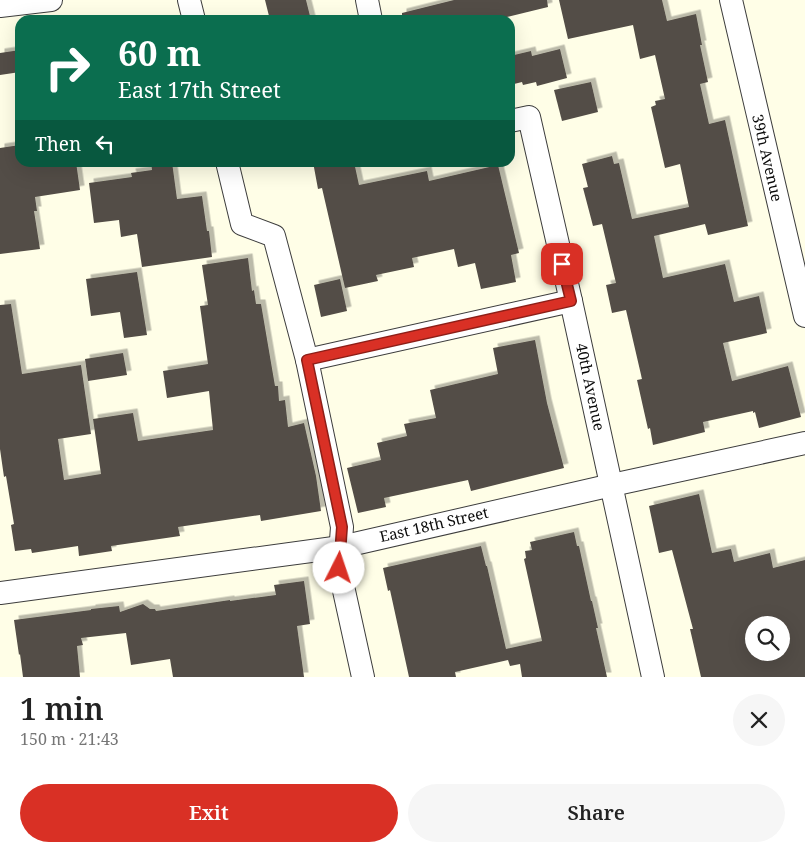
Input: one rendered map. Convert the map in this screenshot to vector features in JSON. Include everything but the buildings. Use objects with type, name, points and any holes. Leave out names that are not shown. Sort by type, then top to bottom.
[{"type":"street","points":[[0,6],[51,0]]},
{"type":"street","points":[[189,0],[193,15]]},
{"type":"street","points":[[367,0],[370,15]]},
{"type":"street","name":"39th Avenue","points":[[730,0],[805,316]]},
{"type":"street","name":"40th Avenue","points":[[515,120],[529,117],[653,677]]},
{"type":"street","points":[[228,167],[242,224],[274,236],[307,360],[342,527],[339,568],[363,677]]},
{"type":"street","points":[[307,360],[571,301]]},
{"type":"street","name":"East 18th Street","points":[[0,593],[341,547],[805,443]]},
{"type":"route","points":[[339,568],[342,527],[307,360],[571,301],[562,264]]}]
